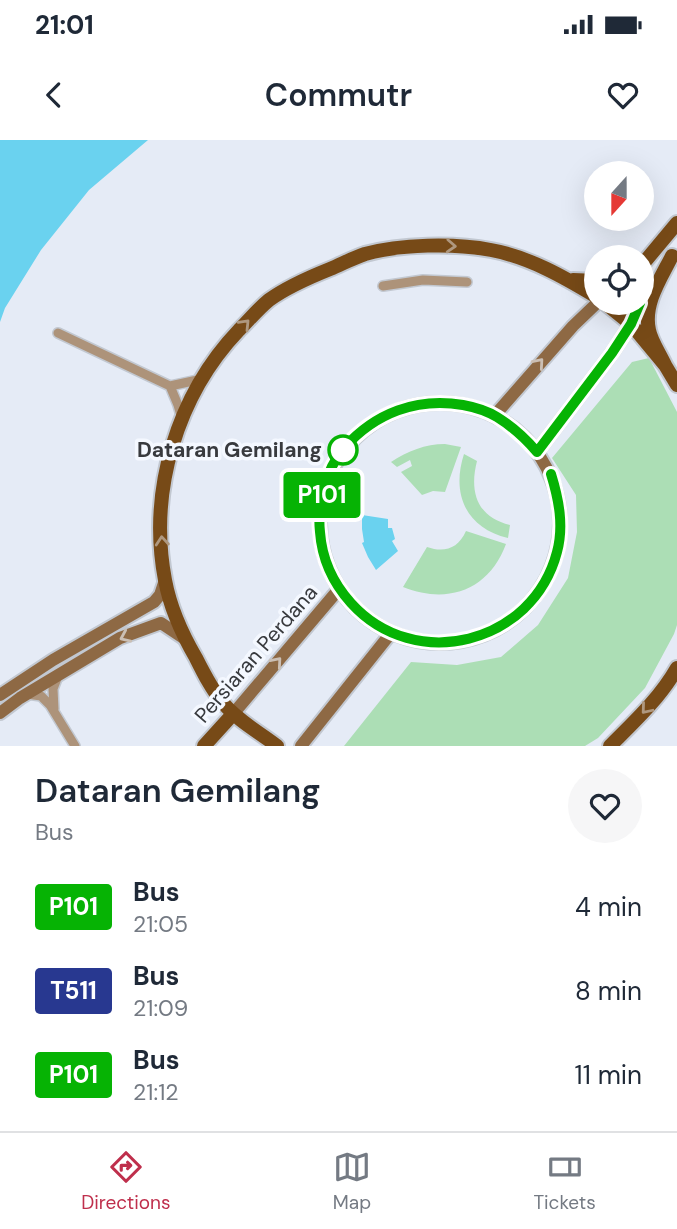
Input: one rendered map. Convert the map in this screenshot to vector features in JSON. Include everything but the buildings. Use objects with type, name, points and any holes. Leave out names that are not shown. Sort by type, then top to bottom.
[{"type":"main road","points":[[654,251],[677,223]]},
{"type":"main road","points":[[277,746],[233,714],[212,689],[185,639],[165,580],[160,530],[162,493],[182,420],[191,398],[214,360],[269,301],[315,275],[365,254],[397,248],[435,246],[491,250],[531,262],[584,289]]},
{"type":"main road","points":[[654,278],[675,253]]},
{"type":"main road","points":[[675,253],[657,286],[648,310],[649,330],[677,385]]},
{"type":"main road","points":[[568,279],[584,280]]},
{"type":"main road","points":[[620,315],[631,324],[665,365]]},
{"type":"main road","points":[[631,324],[635,315]]},
{"type":"main road","points":[[610,746],[650,706],[677,668]]},
{"type":"main road","name":"Persiaran Perdana","points":[[205,746],[233,714]]},
{"type":"street","points":[[383,286],[423,280],[467,282]]},
{"type":"street","points":[[495,415],[585,315]]},
{"type":"street","points":[[537,452],[631,324]]},
{"type":"street","points":[[58,334],[170,386],[203,378]]},
{"type":"street","points":[[170,386],[182,420]]},
{"type":"street","points":[[448,402],[495,415],[518,431],[537,452],[551,474],[559,500],[561,526],[558,552],[548,576],[534,599],[516,617],[493,631],[468,640],[442,643],[416,641],[391,633],[361,614],[339,589],[328,568],[318,520],[321,496],[329,473],[341,452],[358,433],[377,419],[399,409],[423,403],[448,402]]},
{"type":"street","points":[[0,695],[53,660],[153,602],[160,595],[165,580]]},
{"type":"street","name":"Persiaran Perdana","points":[[233,714],[339,589]]},
{"type":"street","points":[[0,713],[26,694],[120,638],[161,623],[185,639]]},
{"type":"street","points":[[301,746],[391,633]]},
{"type":"street","points":[[55,711],[53,689],[58,676]]},
{"type":"street","points":[[26,694],[41,696],[55,711],[75,746]]},
{"type":"green space","points":[[649,358],[677,412],[677,625],[645,688],[598,738],[585,746],[344,746],[411,662],[457,665],[501,657],[538,625],[568,578],[577,532],[576,495],[552,458],[632,362]]},
{"type":"green space","points":[[445,444],[461,447],[445,492],[433,491],[422,495],[401,472],[412,466],[410,460],[397,467],[391,462],[417,449]]},
{"type":"green space","points":[[464,454],[477,461],[474,483],[478,502],[490,516],[510,525],[508,538],[482,526],[472,518],[465,507],[459,483]]},
{"type":"green space","points":[[466,531],[506,544],[499,560],[478,583],[465,590],[436,594],[403,587],[427,547],[439,550],[455,546]]},
{"type":"water","points":[[0,140],[148,140],[89,190],[41,250],[5,308],[0,322]]},
{"type":"water","points":[[362,515],[388,519],[388,528],[392,528],[395,539],[392,541],[398,551],[376,570],[362,543]]},
{"type":"bus line","name":"P101","points":[[551,474],[559,500],[561,526],[558,552],[534,599],[516,617],[493,631],[468,640],[442,643],[416,641],[391,633],[361,614],[339,589],[328,568],[318,520],[321,496],[329,473],[341,452],[358,433],[377,419],[399,409],[423,403],[448,402],[495,415],[518,431],[537,452],[612,353],[635,315]]},
{"type":"place","name":"Dataran Gemilang","points":[[343,450]]}]
